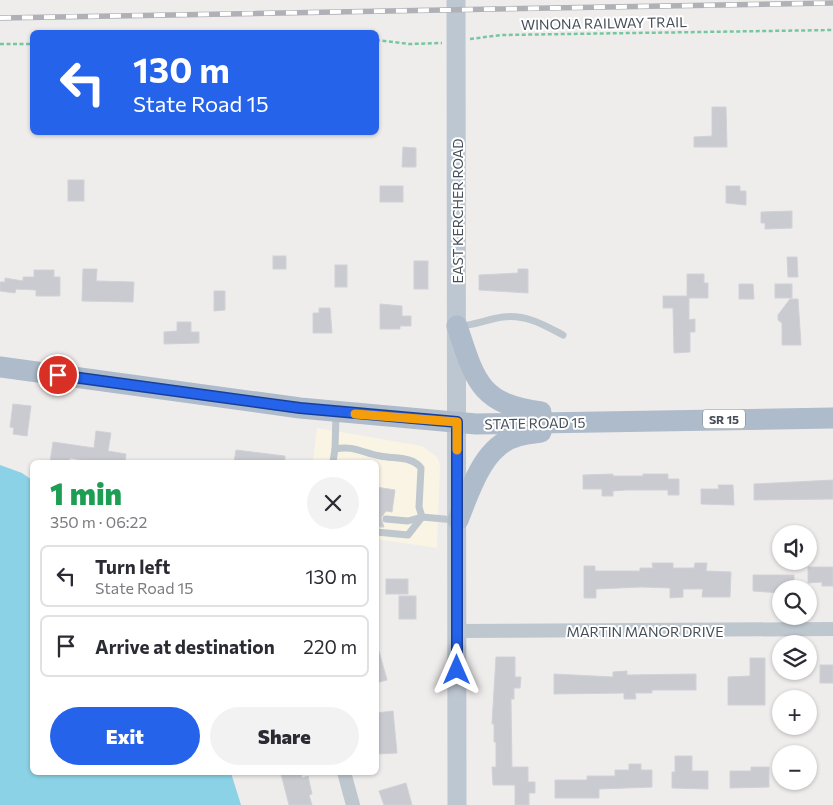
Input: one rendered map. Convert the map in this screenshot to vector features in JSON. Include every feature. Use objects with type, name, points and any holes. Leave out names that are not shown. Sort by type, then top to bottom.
[{"type":"main road","name":"EAST KERCHER ROAD","points":[[456,0],[457,805]]},
{"type":"main road","points":[[457,326],[470,367],[477,380],[485,391],[500,402],[516,409],[616,422]]},
{"type":"main road","name":"STATE ROAD 15","points":[[0,367],[231,400],[336,412],[457,422],[616,422],[833,418]]},
{"type":"main road","points":[[458,520],[481,468],[489,456],[516,436],[616,422]]},
{"type":"street","name":"MARTIN MANOR DRIVE","points":[[457,631],[833,630]]},
{"type":"street","points":[[345,775],[353,805]]},
{"type":"lane","points":[[457,326],[472,325],[504,317],[515,317],[534,320],[563,335]]},
{"type":"lane","points":[[333,460],[336,412]]},
{"type":"lane","points":[[335,449],[345,447],[359,448],[378,456],[409,460],[418,464],[422,476],[420,507],[422,517],[408,535],[379,532]]},
{"type":"lane","points":[[386,519],[408,521],[422,517],[458,520]]},
{"type":"path","name":"WINONA RAILWAY TRAIL","points":[[379,40],[409,44],[457,41],[501,35],[833,30]]},
{"type":"path","points":[[0,44],[30,44]]},
{"type":"shaded area","points":[[317,428],[422,446],[437,457],[440,464],[437,548],[379,539],[379,460],[313,460]]},
{"type":"water","points":[[0,465],[22,473],[30,479],[30,775],[232,775],[241,805],[0,805]]},
{"type":"building","points":[[712,107],[726,107],[727,147],[694,147],[694,137],[712,136]]},
{"type":"building","points":[[403,147],[416,148],[416,167],[402,167]]},
{"type":"building","points":[[68,180],[84,180],[84,201],[68,201]]},
{"type":"building","points":[[380,186],[403,186],[403,202],[380,202]]},
{"type":"building","points":[[726,186],[740,186],[740,191],[746,191],[746,205],[726,203]]},
{"type":"building","points":[[792,211],[792,228],[765,229],[765,223],[761,223],[761,212]]},
{"type":"building","points":[[273,256],[286,256],[286,269],[273,269]]},
{"type":"building","points":[[787,257],[797,257],[798,277],[788,277]]},
{"type":"building","points":[[414,261],[428,261],[428,289],[414,289]]},
{"type":"building","points":[[335,265],[347,265],[347,287],[335,287]]},
{"type":"building","points":[[83,269],[97,269],[96,281],[134,282],[133,302],[82,301]]},
{"type":"building","points":[[518,269],[528,269],[528,293],[479,290],[479,275],[518,273]]},
{"type":"building","points":[[34,270],[54,270],[54,277],[60,277],[60,296],[36,296],[36,290],[16,289],[15,293],[0,291],[0,282],[5,282],[5,278],[23,281],[23,277],[34,277]]},
{"type":"building","points":[[687,274],[704,274],[704,283],[708,283],[708,298],[689,298],[689,320],[695,319],[695,332],[690,332],[690,352],[674,353],[673,308],[663,308],[663,296],[687,296]]},
{"type":"building","points":[[739,284],[753,284],[754,299],[739,299]]},
{"type":"building","points":[[775,284],[792,284],[792,298],[775,298]]},
{"type":"building","points":[[214,291],[225,291],[225,310],[214,311]]},
{"type":"building","points":[[790,299],[798,299],[801,345],[782,345],[782,323],[778,320],[778,315]]},
{"type":"building","points":[[380,304],[402,306],[402,316],[411,316],[411,326],[400,326],[400,329],[380,329]]},
{"type":"building","points":[[319,308],[330,308],[332,333],[313,333],[313,313],[319,313]]},
{"type":"building","points":[[177,322],[191,322],[191,332],[199,332],[199,343],[164,344],[164,332],[177,331]]},
{"type":"building","points":[[13,404],[31,406],[27,436],[13,434],[14,428],[10,427]]},
{"type":"building","points":[[96,431],[111,433],[108,451],[126,454],[125,460],[81,460],[70,458],[70,460],[50,460],[53,442],[94,448]]},
{"type":"building","points":[[236,450],[285,456],[285,460],[234,460]]},
{"type":"building","points":[[613,474],[613,476],[643,476],[643,474],[668,474],[668,479],[679,479],[679,495],[668,495],[668,490],[626,490],[613,491],[613,496],[602,496],[602,489],[583,489],[583,475]]},
{"type":"building","points":[[833,480],[833,499],[754,500],[754,484]]},
{"type":"building","points":[[718,485],[733,485],[734,505],[701,504],[701,489],[719,489]]},
{"type":"building","points":[[379,487],[395,490],[392,512],[386,511],[381,518],[384,527],[379,527]]},
{"type":"building","points":[[652,563],[673,563],[673,568],[694,568],[695,563],[707,563],[706,571],[731,572],[730,597],[702,597],[703,589],[683,589],[683,597],[670,598],[670,588],[641,587],[596,589],[596,598],[584,598],[584,566],[595,566],[595,571],[640,571],[640,568],[653,568]]},
{"type":"building","points":[[817,567],[833,567],[833,586],[822,586],[822,582],[808,580],[808,570],[817,570]]},
{"type":"building","points":[[753,575],[794,575],[794,580],[772,580],[772,592],[753,591]]},
{"type":"building","points":[[386,579],[408,579],[408,594],[386,594]]},
{"type":"building","points":[[399,596],[416,596],[416,619],[399,619]]},
{"type":"building","points":[[379,651],[387,680],[379,682]]},
{"type":"building","points":[[496,657],[515,657],[515,677],[521,677],[520,688],[514,688],[514,699],[511,699],[512,767],[528,767],[528,782],[535,782],[535,793],[529,793],[529,805],[515,805],[515,785],[493,785],[492,767],[496,767],[496,742],[494,742],[494,724],[492,724]]},
{"type":"building","points":[[750,658],[765,658],[765,705],[728,705],[728,677],[750,676]]},
{"type":"building","points":[[820,665],[833,665],[833,683],[820,683]]},
{"type":"building","points":[[627,671],[627,675],[696,674],[696,690],[652,690],[652,693],[635,693],[636,699],[624,699],[624,693],[554,694],[554,674],[613,677],[613,672]]},
{"type":"building","points":[[393,711],[397,753],[379,754],[379,713]]},
{"type":"building","points":[[675,756],[692,756],[692,771],[708,771],[708,789],[672,788]]},
{"type":"building","points":[[629,764],[641,764],[641,770],[652,770],[652,787],[599,789],[599,798],[555,798],[555,780],[587,780],[587,776],[615,776],[615,770],[629,770]]},
{"type":"building","points":[[751,767],[769,767],[769,787],[730,788],[730,771],[751,771]]},
{"type":"building","points":[[281,775],[302,775],[302,778],[308,776],[312,794],[309,795],[312,805],[289,805]]},
{"type":"building","points":[[406,783],[412,805],[384,805],[379,791]]},
{"type":"railway","points":[[0,18],[833,3]]},
{"type":"slow traffic","points":[[355,414],[457,422],[457,450]]},
{"type":"route","points":[[58,375],[231,400],[378,416],[457,422],[457,670]]}]
